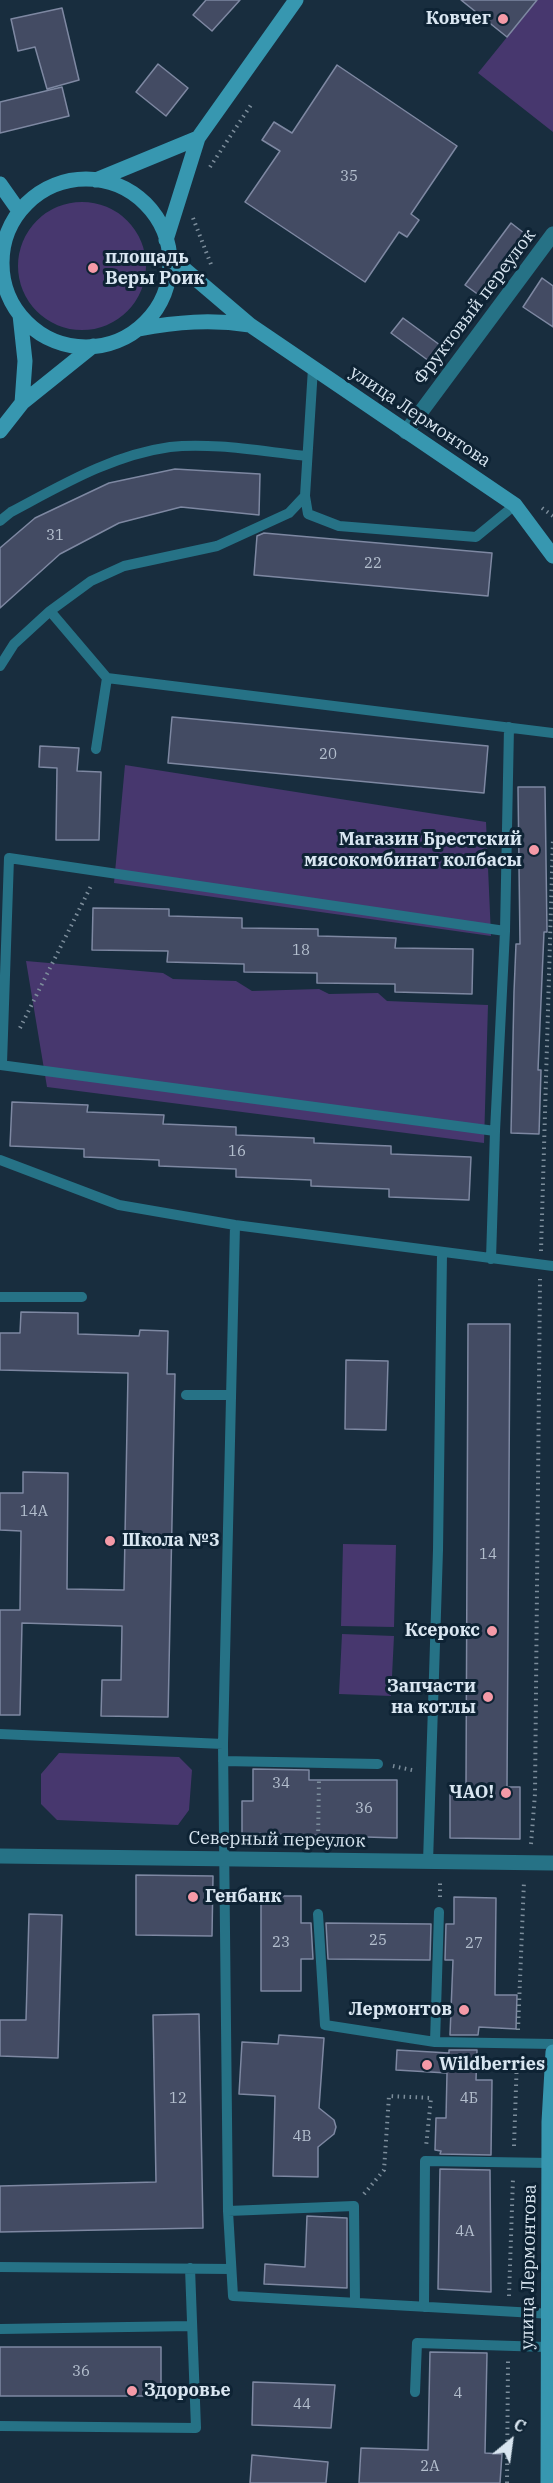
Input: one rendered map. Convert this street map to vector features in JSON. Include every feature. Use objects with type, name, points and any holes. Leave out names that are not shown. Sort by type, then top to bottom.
[{"type":"main road","points":[[166,240],[198,138],[296,0]]},
{"type":"main road","points":[[96,180],[198,138]]},
{"type":"main road","points":[[10,218],[48,188],[80,179],[96,180],[127,190],[141,200],[160,225],[170,256],[169,273],[159,304],[138,329]]},
{"type":"main road","points":[[0,184],[10,218],[2,253],[3,283],[20,315],[25,361],[22,403]]},
{"type":"main road","name":"улица Лермонтова","points":[[170,256],[250,326],[514,506],[553,556]]},
{"type":"main road","points":[[20,315],[45,336],[76,346],[109,344],[138,329],[181,322],[217,320],[250,326]]},
{"type":"main road","points":[[0,431],[22,403],[93,346]]},
{"type":"main road","name":"улица Лермонтова","points":[[550,2474],[549,2338],[553,2052]]},
{"type":"street","name":"Фруктовый переулок","points":[[406,432],[553,234]]},
{"type":"street","name":"Северный переулок","points":[[0,1856],[553,1863]]},
{"type":"lane","points":[[313,369],[305,496],[308,514],[339,526],[476,537],[514,506]]},
{"type":"lane","points":[[0,521],[10,512],[91,470],[123,457],[172,447],[307,456]]},
{"type":"lane","points":[[0,666],[14,644],[50,611],[91,581],[124,566],[217,546],[289,513],[305,496]]},
{"type":"lane","points":[[50,611],[107,678],[553,733]]},
{"type":"lane","points":[[96,749],[107,678]]},
{"type":"lane","points":[[491,1259],[505,931],[509,727]]},
{"type":"lane","points":[[495,1131],[1,1064],[4,858],[505,931]]},
{"type":"lane","points":[[0,1160],[119,1205],[236,1225],[442,1254],[553,1266]]},
{"type":"lane","points":[[236,1225],[229,1395],[223,1744],[228,2211],[233,2296],[550,2314]]},
{"type":"lane","points":[[434,1862],[430,1773],[438,1550],[442,1254]]},
{"type":"lane","points":[[0,1296],[82,1296]]},
{"type":"lane","points":[[186,1395],[229,1395]]},
{"type":"lane","points":[[0,1734],[223,1744]]},
{"type":"lane","points":[[223,1761],[378,1764]]},
{"type":"lane","points":[[435,2042],[439,1912]]},
{"type":"lane","points":[[318,1914],[325,2025],[435,2042],[553,2043]]},
{"type":"lane","points":[[424,2307],[425,2161],[551,2163]]},
{"type":"lane","points":[[228,2211],[354,2206],[355,2302]]},
{"type":"lane","points":[[0,2267],[231,2269]]},
{"type":"lane","points":[[0,2426],[196,2428],[190,2268]]},
{"type":"lane","points":[[0,2329],[192,2326]]},
{"type":"lane","points":[[415,2392],[417,2343],[549,2338]]},
{"type":"path","points":[[205,174],[253,102]]},
{"type":"path","points":[[194,208],[192,217],[215,272]]},
{"type":"path","points":[[535,503],[553,516]]},
{"type":"path","points":[[527,1863],[535,1794],[541,1265],[553,838]]},
{"type":"path","points":[[18,1031],[99,871]]},
{"type":"path","points":[[318,1853],[320,1763]]},
{"type":"path","points":[[378,1764],[430,1773]]},
{"type":"path","points":[[434,1862],[439,1912]]},
{"type":"path","points":[[354,2206],[384,2170],[389,2096],[431,2098],[425,2161]]},
{"type":"shaded area","points":[[537,0],[553,0],[553,132],[478,73]]},
{"type":"shaded area","points":[[82,202],[106,207],[127,221],[141,242],[146,266],[141,290],[127,311],[106,325],[82,330],[58,325],[37,311],[23,290],[18,266],[23,242],[37,221],[58,207]]},
{"type":"shaded area","points":[[125,765],[486,822],[491,936],[114,883]]},
{"type":"shaded area","points":[[26,961],[163,973],[173,979],[236,981],[252,991],[319,989],[329,994],[378,993],[387,1001],[488,1005],[484,1143],[47,1087]]},
{"type":"shaded area","points":[[343,1544],[396,1545],[394,1627],[341,1626]]},
{"type":"shaded area","points":[[342,1634],[394,1636],[391,1696],[339,1694]]},
{"type":"shaded area","points":[[59,1753],[179,1757],[192,1770],[189,1810],[178,1825],[57,1820],[41,1804],[41,1774]]},
{"type":"building","points":[[206,0],[240,0],[212,31],[193,15]]},
{"type":"building","name":"Ковчег","points":[[461,0],[537,0],[507,37]]},
{"type":"building","points":[[62,8],[79,80],[47,89],[35,47],[18,51],[11,19]]},
{"type":"building","points":[[158,64],[188,88],[166,116],[136,92]]},
{"type":"building","points":[[337,65],[457,146],[411,214],[419,220],[407,237],[399,232],[365,282],[245,202],[280,151],[262,140],[274,122],[292,133]]},
{"type":"building","points":[[62,87],[69,116],[0,133],[0,102]]},
{"type":"building","points":[[511,223],[529,237],[483,298],[465,285]]},
{"type":"building","points":[[542,278],[553,286],[553,327],[523,307]]},
{"type":"building","points":[[403,318],[444,348],[433,364],[391,333]]},
{"type":"building","points":[[175,469],[260,474],[259,515],[181,507],[119,523],[60,554],[0,608],[0,548],[35,518],[109,483]]},
{"type":"building","points":[[264,533],[492,553],[488,596],[254,575],[257,536]]},
{"type":"building","points":[[172,717],[488,746],[484,793],[168,763]]},
{"type":"building","points":[[40,746],[79,748],[77,771],[101,772],[99,840],[56,840],[57,768],[39,767]]},
{"type":"building","points":[[518,787],[545,787],[547,932],[544,932],[538,1070],[541,1070],[539,1134],[511,1133],[516,944],[520,944]]},
{"type":"building","points":[[93,908],[169,909],[169,916],[242,918],[242,928],[318,929],[318,936],[396,938],[395,948],[473,949],[472,994],[395,992],[395,984],[317,983],[317,973],[244,972],[244,964],[167,962],[168,951],[92,950]]},
{"type":"building","points":[[12,1102],[88,1105],[87,1112],[164,1115],[163,1124],[236,1127],[236,1135],[314,1138],[314,1143],[391,1146],[391,1154],[471,1157],[469,1200],[389,1197],[389,1189],[311,1186],[311,1180],[236,1177],[236,1169],[159,1166],[159,1160],[84,1157],[84,1149],[10,1146]]},
{"type":"building","points":[[21,1312],[78,1313],[78,1334],[139,1336],[140,1330],[168,1331],[167,1374],[175,1374],[168,1717],[101,1716],[102,1680],[121,1680],[122,1626],[22,1623],[20,1715],[0,1715],[0,1610],[20,1610],[21,1531],[0,1530],[0,1493],[23,1493],[23,1472],[68,1473],[67,1589],[124,1590],[128,1373],[0,1370],[0,1333],[20,1333]]},
{"type":"building","points":[[468,1324],[510,1324],[507,1787],[520,1787],[520,1839],[450,1838],[450,1786],[466,1786]]},
{"type":"building","points":[[346,1360],[388,1361],[386,1430],[345,1429]]},
{"type":"building","points":[[253,1769],[309,1770],[309,1780],[397,1780],[397,1838],[242,1833],[242,1801],[253,1801]]},
{"type":"building","points":[[136,1875],[213,1876],[212,1936],[136,1935]]},
{"type":"building","points":[[261,1896],[301,1896],[301,1923],[311,1923],[313,1959],[301,1959],[301,1991],[261,1991]]},
{"type":"building","points":[[454,1897],[496,1898],[495,1995],[517,1995],[516,2029],[479,2027],[478,2035],[450,2035],[453,1960],[445,1960],[446,1924],[454,1924]]},
{"type":"building","points":[[29,1914],[62,1915],[58,2058],[0,2056],[0,2020],[26,2020]]},
{"type":"building","points":[[326,1923],[431,1924],[430,1960],[328,1959]]},
{"type":"building","points":[[199,2014],[203,2228],[0,2232],[0,2186],[156,2182],[153,2015]]},
{"type":"building","points":[[279,2035],[324,2038],[319,2108],[334,2120],[336,2127],[334,2134],[318,2147],[318,2177],[273,2176],[275,2096],[239,2094],[242,2042],[278,2044]]},
{"type":"building","points":[[397,2050],[449,2053],[449,2050],[477,2050],[476,2080],[492,2080],[491,2155],[440,2154],[441,2151],[435,2150],[436,2118],[446,2118],[447,2073],[396,2070]]},
{"type":"building","points":[[440,2169],[490,2170],[491,2292],[438,2289]]},
{"type":"building","points":[[307,2216],[347,2218],[347,2288],[264,2284],[265,2264],[305,2267]]},
{"type":"building","points":[[0,2347],[161,2347],[161,2396],[0,2396]]},
{"type":"building","points":[[430,2352],[487,2353],[485,2453],[502,2454],[500,2483],[359,2483],[361,2448],[428,2450]]},
{"type":"building","points":[[253,2382],[335,2385],[331,2428],[252,2425]]},
{"type":"building","points":[[252,2455],[328,2462],[326,2483],[250,2483]]},
{"type":"place","name":"Ковчег","points":[[503,19]]},
{"type":"place","name":"площадь Веры Роик","points":[[93,268]]},
{"type":"place","name":"Магазин Брестский мясокомбинат колбасы","points":[[534,850]]},
{"type":"place","name":"Школа №3","points":[[110,1541]]},
{"type":"place","name":"Ксерокс","points":[[492,1631]]},
{"type":"place","name":"Запчасти на котлы","points":[[488,1697]]},
{"type":"place","name":"ЧАО!","points":[[506,1793]]},
{"type":"place","name":"Генбанк","points":[[193,1897]]},
{"type":"place","name":"Лермонтов","points":[[464,2010]]},
{"type":"place","name":"Wildberries","points":[[427,2065]]},
{"type":"place","name":"Здоровье","points":[[132,2391]]}]
